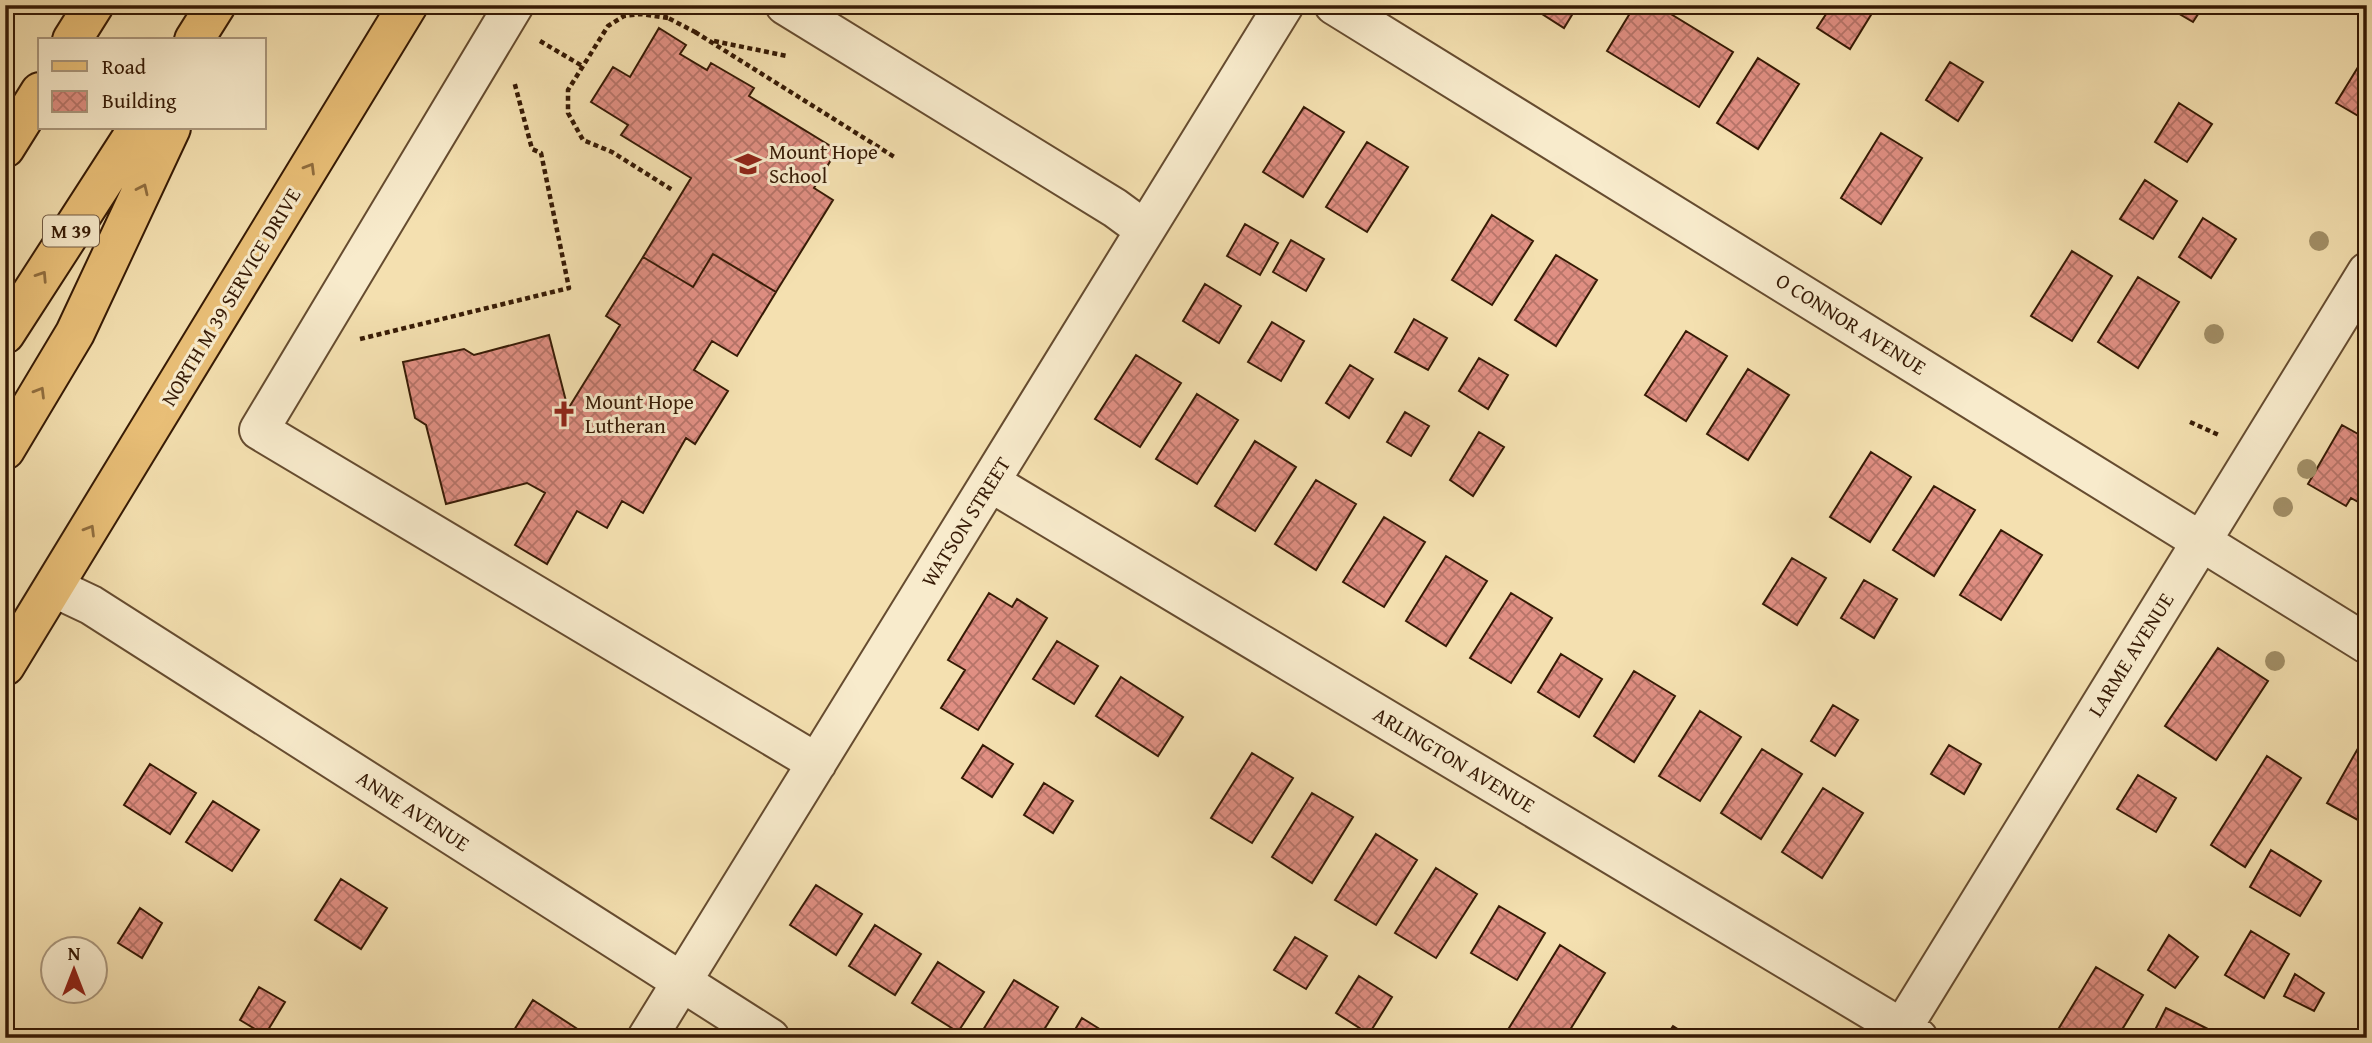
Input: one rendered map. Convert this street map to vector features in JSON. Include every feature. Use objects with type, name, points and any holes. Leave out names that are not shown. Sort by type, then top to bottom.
[{"type":"main road","points":[[73,38],[94,5]]},
{"type":"main road","points":[[195,38],[216,5]]},
{"type":"main road","points":[[213,38],[229,5]]},
{"type":"main road","name":"NORTH M 39 SERVICE DRIVE","points":[[5,666],[408,5]]},
{"type":"main road","points":[[5,148],[38,95]]},
{"type":"main road","name":"M 39","points":[[5,334],[137,130]]},
{"type":"main road","points":[[5,450],[75,333],[171,130]]},
{"type":"street","points":[[514,5],[259,430],[817,763]]},
{"type":"street","points":[[785,5],[1115,208],[1145,230]]},
{"type":"street","name":"WATSON STREET","points":[[647,1038],[1284,5]]},
{"type":"street","name":"O CONNOR AVENUE","points":[[1334,5],[2367,643]]},
{"type":"street","name":"LARME AVENUE","points":[[1905,1035],[2201,541],[2367,272]]},
{"type":"street","name":"ARLINGTON AVENUE","points":[[990,482],[1905,1035]]},
{"type":"street","name":"ANNE AVENUE","points":[[55,588],[91,605],[770,1038]]},
{"type":"path","points":[[659,5],[668,18]]},
{"type":"path","points":[[674,191],[612,152],[583,139],[568,113],[568,90],[608,26],[624,16],[640,14],[668,18],[716,43],[796,58]]},
{"type":"path","points":[[695,32],[896,158]]},
{"type":"path","points":[[358,339],[569,288],[541,153],[532,149],[511,71]]},
{"type":"path","points":[[2190,422],[2220,435]]},
{"type":"building","points":[[1528,5],[1578,5],[1564,28]]},
{"type":"building","points":[[1635,5],[1656,5],[1733,52],[1699,107],[1607,51]]},
{"type":"building","points":[[1832,5],[1867,5],[1874,10],[1850,49],[1817,28]]},
{"type":"building","points":[[2164,5],[2204,5],[2193,22]]},
{"type":"building","name":"Mount Hope School","points":[[659,28],[686,45],[680,54],[707,70],[711,63],[754,88],[749,96],[837,150],[814,188],[833,200],[776,292],[713,254],[693,287],[643,257],[691,178],[621,135],[628,125],[591,102],[613,67],[630,77]]},
{"type":"building","points":[[1758,58],[1799,84],[1758,149],[1717,123]]},
{"type":"building","points":[[2363,59],[2367,61],[2367,121],[2336,103]]},
{"type":"building","points":[[1950,62],[1983,82],[1958,121],[1926,100]]},
{"type":"building","points":[[2179,103],[2212,124],[2187,162],[2155,142]]},
{"type":"building","points":[[1304,107],[1344,132],[1303,197],[1263,172]]},
{"type":"building","points":[[1881,133],[1922,158],[1881,224],[1841,198]]},
{"type":"building","points":[[1367,142],[1408,167],[1367,232],[1326,207]]},
{"type":"building","points":[[2145,180],[2177,201],[2153,239],[2120,219]]},
{"type":"building","points":[[1492,215],[1533,241],[1492,305],[1452,280]]},
{"type":"building","points":[[2203,218],[2236,239],[2211,278],[2179,257]]},
{"type":"building","points":[[1245,224],[1278,243],[1260,275],[1227,256]]},
{"type":"building","points":[[1291,240],[1324,259],[1306,291],[1273,272]]},
{"type":"building","points":[[2072,251],[2112,276],[2072,341],[2031,316]]},
{"type":"building","name":"Mount Hope Lutheran","points":[[713,254],[776,292],[737,356],[712,341],[694,370],[728,391],[695,444],[686,438],[643,513],[622,501],[607,528],[577,511],[547,564],[515,545],[545,493],[527,483],[446,504],[426,425],[415,418],[403,362],[464,349],[474,355],[549,335],[568,409],[620,325],[606,316],[643,257],[693,287]]},
{"type":"building","points":[[1556,255],[1597,280],[1556,346],[1515,320]]},
{"type":"building","points":[[2138,277],[2179,302],[2138,368],[2098,342]]},
{"type":"building","points":[[1205,284],[1241,306],[1219,343],[1183,321]]},
{"type":"building","points":[[1414,319],[1447,338],[1428,370],[1395,352]]},
{"type":"building","points":[[1272,322],[1304,341],[1281,381],[1248,362]]},
{"type":"building","points":[[1686,331],[1727,356],[1686,421],[1645,395]]},
{"type":"building","points":[[1136,355],[1181,383],[1140,447],[1095,419]]},
{"type":"building","points":[[1479,358],[1508,375],[1488,409],[1459,391]]},
{"type":"building","points":[[1350,365],[1373,379],[1349,418],[1326,403]]},
{"type":"building","points":[[1748,369],[1789,395],[1748,460],[1707,434]]},
{"type":"building","points":[[1197,394],[1238,420],[1197,484],[1156,459]]},
{"type":"building","points":[[1405,412],[1429,426],[1411,456],[1387,442]]},
{"type":"building","points":[[2342,425],[2367,439],[2367,507],[2351,498],[2346,506],[2308,484]]},
{"type":"building","points":[[1479,432],[1504,447],[1473,496],[1450,480]]},
{"type":"building","points":[[1255,441],[1296,467],[1255,531],[1215,506]]},
{"type":"building","points":[[1871,452],[1911,477],[1870,542],[1830,517]]},
{"type":"building","points":[[1316,480],[1356,504],[1316,570],[1275,544]]},
{"type":"building","points":[[1934,486],[1975,510],[1934,576],[1893,550]]},
{"type":"building","points":[[1384,517],[1425,542],[1384,607],[1343,582]]},
{"type":"building","points":[[2001,530],[2042,555],[2001,620],[1960,595]]},
{"type":"building","points":[[1446,556],[1487,581],[1446,646],[1406,621]]},
{"type":"building","points":[[1792,558],[1826,578],[1797,625],[1763,604]]},
{"type":"building","points":[[1864,580],[1897,599],[1874,638],[1841,618]]},
{"type":"building","points":[[989,593],[1012,607],[1017,599],[1047,618],[978,730],[941,708],[965,670],[948,660]]},
{"type":"building","points":[[1511,593],[1552,618],[1511,683],[1470,658]]},
{"type":"building","points":[[1057,641],[1098,666],[1074,704],[1033,679]]},
{"type":"building","points":[[2218,648],[2268,681],[2216,760],[2165,726]]},
{"type":"building","points":[[1561,654],[1602,679],[1579,717],[1538,692]]},
{"type":"building","points":[[1634,671],[1675,696],[1634,762],[1594,736]]},
{"type":"building","points":[[1121,677],[1183,717],[1158,756],[1096,716]]},
{"type":"building","points":[[1833,705],[1858,720],[1835,756],[1811,741]]},
{"type":"building","points":[[1700,711],[1741,737],[1700,801],[1659,776]]},
{"type":"building","points":[[2361,743],[2367,746],[2367,825],[2327,803]]},
{"type":"building","points":[[983,745],[1013,764],[992,797],[962,778]]},
{"type":"building","points":[[1949,745],[1981,764],[1964,794],[1931,774]]},
{"type":"building","points":[[1762,749],[1802,774],[1761,839],[1721,813]]},
{"type":"building","points":[[1252,753],[1293,778],[1252,843],[1211,818]]},
{"type":"building","points":[[2267,756],[2301,778],[2245,867],[2211,845]]},
{"type":"building","points":[[150,764],[196,793],[170,834],[124,805]]},
{"type":"building","points":[[2138,775],[2176,798],[2156,832],[2117,809]]},
{"type":"building","points":[[1044,783],[1073,801],[1053,833],[1024,815]]},
{"type":"building","points":[[1823,788],[1863,813],[1822,878],[1782,852]]},
{"type":"building","points":[[1312,793],[1353,817],[1312,883],[1272,857]]},
{"type":"building","points":[[213,801],[259,830],[232,871],[186,842]]},
{"type":"building","points":[[1376,834],[1417,860],[1376,925],[1335,900]]},
{"type":"building","points":[[2271,850],[2321,881],[2300,916],[2250,887]]},
{"type":"building","points":[[1436,868],[1477,894],[1436,958],[1395,933]]},
{"type":"building","points":[[341,879],[387,908],[361,949],[315,920]]},
{"type":"building","points":[[816,885],[862,914],[836,955],[790,925]]},
{"type":"building","points":[[1499,906],[1545,933],[1517,980],[1471,953]]},
{"type":"building","points":[[140,908],[162,923],[142,958],[118,943]]},
{"type":"building","points":[[875,925],[921,954],[895,995],[849,966]]},
{"type":"building","points":[[2251,931],[2289,954],[2264,998],[2225,975]]},
{"type":"building","points":[[2169,935],[2198,957],[2175,988],[2148,970]]},
{"type":"building","points":[[1295,937],[1327,956],[1306,989],[1274,970]]},
{"type":"building","points":[[1560,945],[1605,973],[1565,1038],[1525,1038],[1509,1028]]},
{"type":"building","points":[[938,962],[984,992],[958,1032],[912,1003]]},
{"type":"building","points":[[2096,967],[2143,995],[2117,1038],[2075,1038],[2059,1028]]},
{"type":"building","points":[[2295,974],[2324,993],[2314,1011],[2284,996]]},
{"type":"building","points":[[1359,976],[1392,997],[1369,1034],[1336,1013]]},
{"type":"building","points":[[1014,980],[1058,1007],[1039,1038],[978,1038]]},
{"type":"building","points":[[259,987],[285,1002],[265,1035],[240,1020]]},
{"type":"building","points":[[533,1000],[579,1030],[573,1038],[509,1038]]},
{"type":"building","points":[[2166,1008],[2214,1032],[2211,1038],[2151,1038]]},
{"type":"building","points":[[1082,1018],[1114,1038],[1070,1038]]},
{"type":"building","points":[[1673,1026],[1692,1038],[1665,1038]]},
{"type":"place","name":"Mount Hope School","points":[[748,164]]},
{"type":"place","name":"Mount Hope Lutheran","points":[[564,414]]}]
